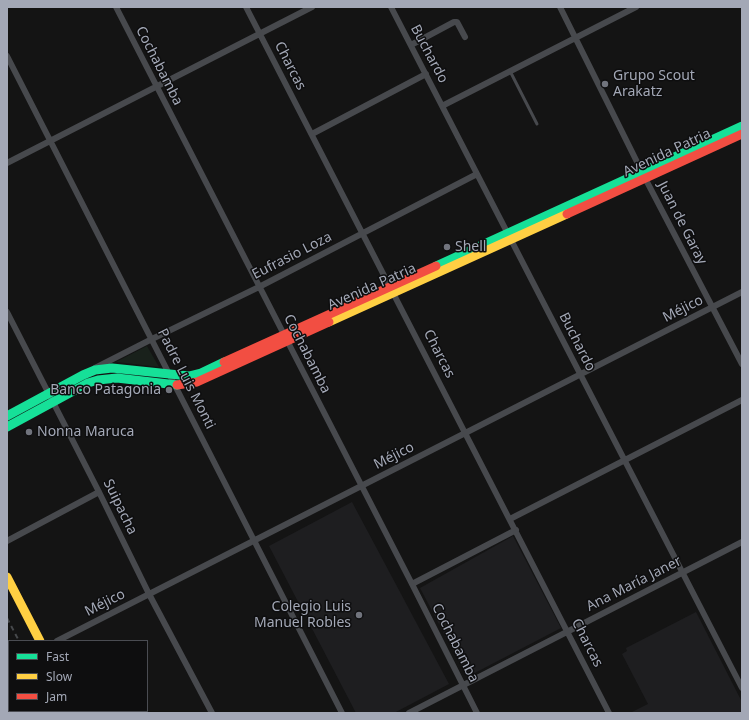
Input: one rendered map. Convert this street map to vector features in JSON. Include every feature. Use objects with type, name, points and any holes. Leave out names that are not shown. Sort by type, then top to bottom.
[{"type":"main road","name":"Avenida Patria","points":[[7,416],[83,375],[104,368],[189,376],[201,373],[285,338],[510,237],[644,175],[742,126]]},
{"type":"main road","name":"Avenida Patria","points":[[644,175],[742,134]]},
{"type":"main road","name":"Avenida Patria","points":[[7,426],[88,383],[98,380],[117,378],[175,385],[197,382],[285,338]]},
{"type":"main road","points":[[7,577],[39,640]]},
{"type":"street","name":"Cochabamba","points":[[116,7],[477,713]]},
{"type":"street","name":"Charcas","points":[[246,7],[609,713]]},
{"type":"street","points":[[7,163],[312,7]]},
{"type":"street","name":"Buchardo","points":[[391,7],[742,688]]},
{"type":"street","name":"Juan de Garay","points":[[560,7],[644,175],[742,364]]},
{"type":"street","points":[[442,106],[636,7]]},
{"type":"street","points":[[411,44],[454,22],[457,22],[465,37]]},
{"type":"street","name":"Padre Luis Monti","points":[[7,56],[342,713]]},
{"type":"street","points":[[312,134],[426,74]]},
{"type":"street","name":"Eufrasio Loza","points":[[83,375],[152,338],[259,287],[477,174]]},
{"type":"street","name":"Méjico","points":[[59,640],[742,292]]},
{"type":"street","name":"Suipacha","points":[[7,312],[54,402],[149,594],[212,713]]},
{"type":"street","points":[[116,357],[114,368],[117,378]]},
{"type":"street","points":[[510,519],[742,400]]},
{"type":"street","points":[[7,541],[99,492]]},
{"type":"street","points":[[412,584],[516,530]]},
{"type":"street","name":"Ana María Janer","points":[[409,713],[742,542]]},
{"type":"lane","points":[[510,70],[537,124]]},
{"type":"shaded area","points":[[147,346],[159,367],[116,362]]},
{"type":"shaded area","name":"Colegio Luis Manuel Robles","points":[[352,502],[449,684],[394,713],[356,713],[269,546]]},
{"type":"shaded area","points":[[513,536],[561,628],[467,677],[420,588]]},
{"type":"shaded area","points":[[696,612],[742,702],[742,713],[630,713],[648,704],[622,654],[627,651],[626,648]]},
{"type":"railway","points":[[7,618],[18,640]]},
{"type":"traffic: fast","points":[[436,266],[742,126]]},
{"type":"traffic: fast","points":[[7,416],[95,370],[112,368],[189,376],[201,373],[224,362]]},
{"type":"traffic: fast","points":[[7,427],[88,383],[98,380],[117,378],[177,385]]},
{"type":"traffic: slow","points":[[329,322],[567,214]]},
{"type":"traffic: slow","points":[[7,577],[39,640]]},
{"type":"traffic: jam","points":[[567,214],[742,134]]},
{"type":"traffic: jam","points":[[224,362],[436,266]]},
{"type":"traffic: jam","points":[[177,385],[197,382],[329,322]]},
{"type":"place","name":"Grupo Scout Arakatz","points":[[605,84]]},
{"type":"place","name":"Shell","points":[[447,247]]},
{"type":"place","name":"Banco Patagonia","points":[[169,390]]},
{"type":"place","name":"Nonna Maruca","points":[[29,432]]},
{"type":"place","name":"Colegio Luis Manuel Robles","points":[[359,615]]}]
